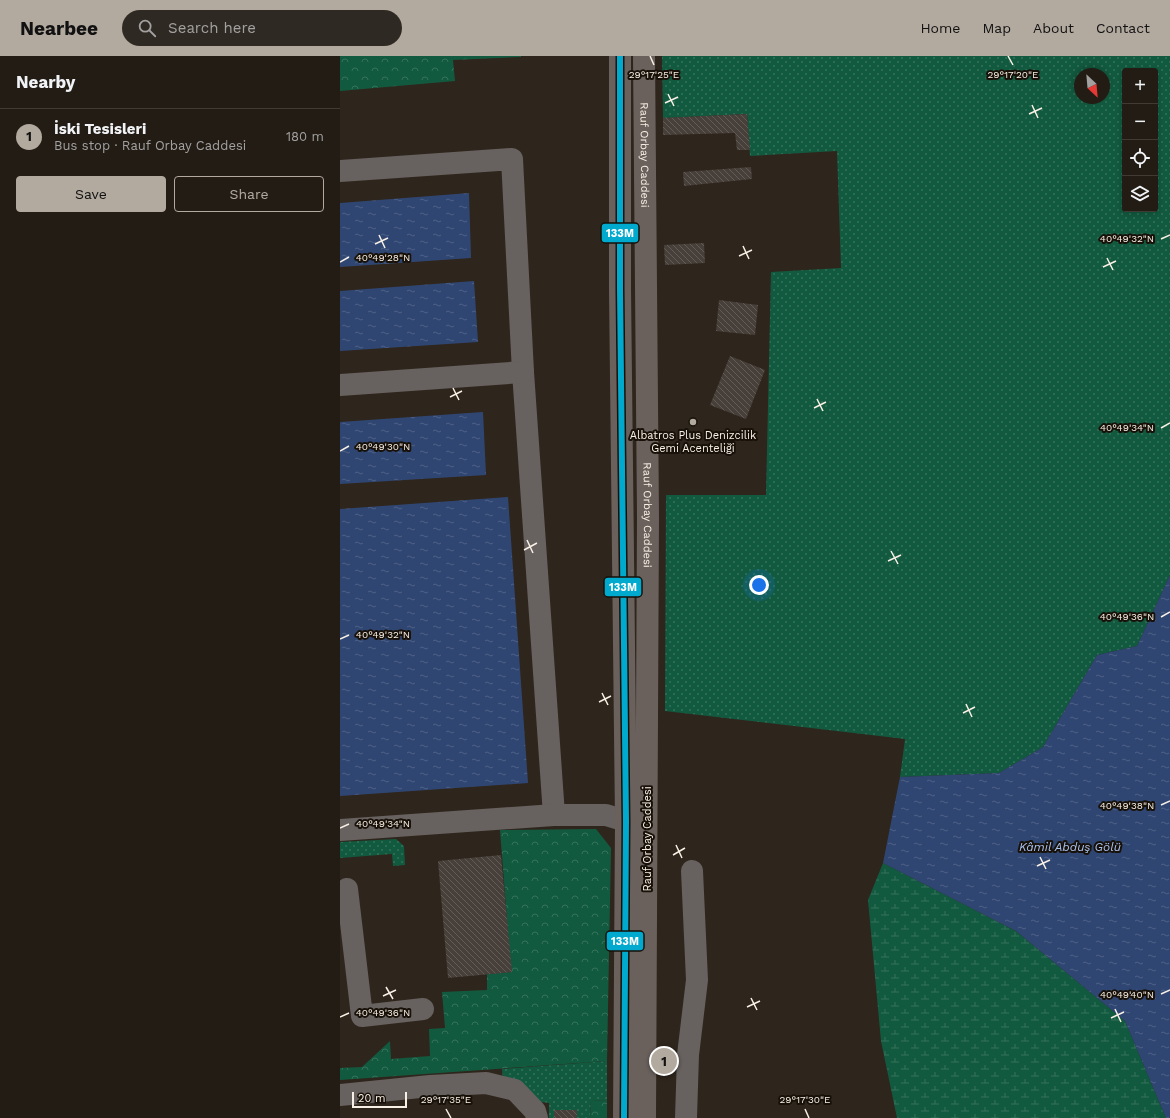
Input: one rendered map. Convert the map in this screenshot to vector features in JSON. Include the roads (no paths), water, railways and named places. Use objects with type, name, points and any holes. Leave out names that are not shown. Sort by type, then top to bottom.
[{"type":"main road","name":"Rauf Orbay Caddesi","points":[[620,56],[620,305],[645,1118]]},
{"type":"main road","name":"Rauf Orbay Caddesi","points":[[624,1118],[648,517],[644,56]]},
{"type":"street","points":[[340,171],[512,159],[523,372],[554,815]]},
{"type":"street","points":[[340,385],[523,372]]},
{"type":"street","points":[[340,830],[554,815],[606,815],[637,821]]},
{"type":"street","points":[[686,1118],[688,1055],[697,980],[692,871]]},
{"type":"street","points":[[347,890],[362,1016],[423,1009]]},
{"type":"street","points":[[340,1095],[430,1086],[486,1083],[515,1090],[535,1112],[537,1118]]},
{"type":"water","points":[[469,193],[471,258],[340,267],[340,203]]},
{"type":"water","points":[[474,281],[478,342],[340,351],[340,291]]},
{"type":"water","points":[[483,412],[486,475],[340,484],[340,422]]},
{"type":"water","points":[[508,497],[528,783],[340,796],[340,509]]},
{"type":"water","name":"Kâmil Abduş Gölü","points":[[1170,575],[1170,1118],[1166,1118],[1125,1021],[1016,931],[883,863],[900,777],[999,773],[1043,747],[1097,655],[1137,646]]},
{"type":"place","name":"Albatros Plus Denizcilik Gemi Acenteliği","points":[[693,422]]},
{"type":"place","name":"İski Tesisleri","points":[[664,1061]]}]
